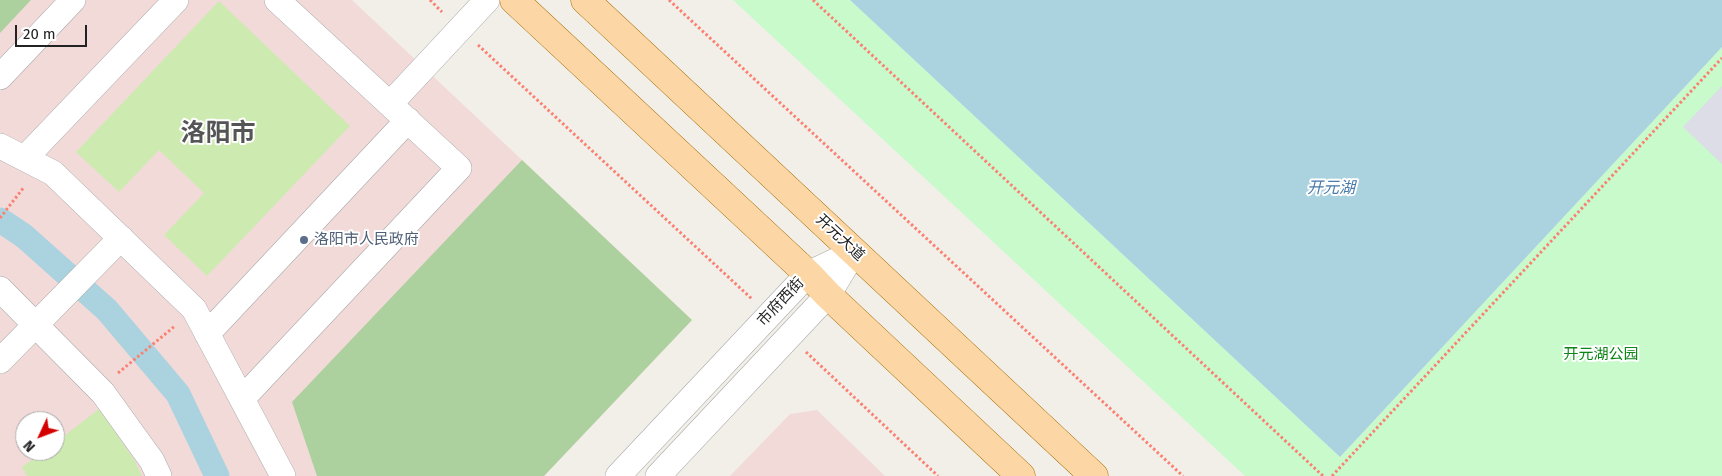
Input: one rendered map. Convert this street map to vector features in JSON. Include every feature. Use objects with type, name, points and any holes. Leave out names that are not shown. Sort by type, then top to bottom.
[{"type":"main road","points":[[514,0],[1021,476]]},
{"type":"main road","name":"开元大道","points":[[585,0],[1094,476]]},
{"type":"street","points":[[0,77],[72,0]]},
{"type":"street","points":[[25,158],[176,0]]},
{"type":"street","points":[[242,399],[459,168],[277,0]]},
{"type":"street","points":[[390,104],[487,0]]},
{"type":"street","points":[[208,334],[408,120]]},
{"type":"street","points":[[0,146],[53,172],[117,242],[194,310],[283,476]]},
{"type":"street","points":[[0,361],[117,242]]},
{"type":"street","name":"市府西街","points":[[618,476],[808,274],[854,252]]},
{"type":"street","name":"市府西街","points":[[658,476],[828,295],[854,252]]},
{"type":"street","points":[[0,289],[38,323],[103,393],[152,461],[159,476]]},
{"type":"path","points":[[430,0],[769,315]]},
{"type":"path","points":[[669,0],[1183,476]]},
{"type":"path","points":[[813,0],[1323,476]]},
{"type":"path","points":[[1332,476],[1722,58]]},
{"type":"path","points":[[0,218],[26,184]]},
{"type":"path","points":[[117,373],[176,324]]},
{"type":"path","points":[[789,336],[938,476]]},
{"type":"shaded area","name":"洛阳市人民政府","points":[[0,0],[352,0],[692,320],[544,476],[0,476]]},
{"type":"shaded area","points":[[1722,86],[1722,164],[1683,127]]},
{"type":"shaded area","points":[[817,410],[885,476],[730,476],[790,414]]},
{"type":"green space","points":[[0,0],[31,0],[0,33]]},
{"type":"green space","name":"开元湖公园","points":[[733,0],[850,0],[1340,457],[1722,47],[1722,476],[1245,476]]},
{"type":"green space","points":[[219,1],[350,126],[207,276],[164,235],[204,193],[159,150],[119,192],[76,152]]},
{"type":"green space","points":[[522,160],[692,320],[544,476],[317,476],[292,402]]},
{"type":"green space","points":[[99,409],[135,461],[142,476],[27,476],[22,467],[30,461],[65,461],[65,435]]},
{"type":"water","name":"开元湖","points":[[850,0],[1722,0],[1722,47],[1340,457]]},
{"type":"waterway","points":[[0,220],[24,236],[107,310],[178,394],[217,476]]},
{"type":"place","name":"洛阳市人民政府","points":[[304,240]]},
{"type":"district","name":"洛阳市","points":[[218,134]]}]
